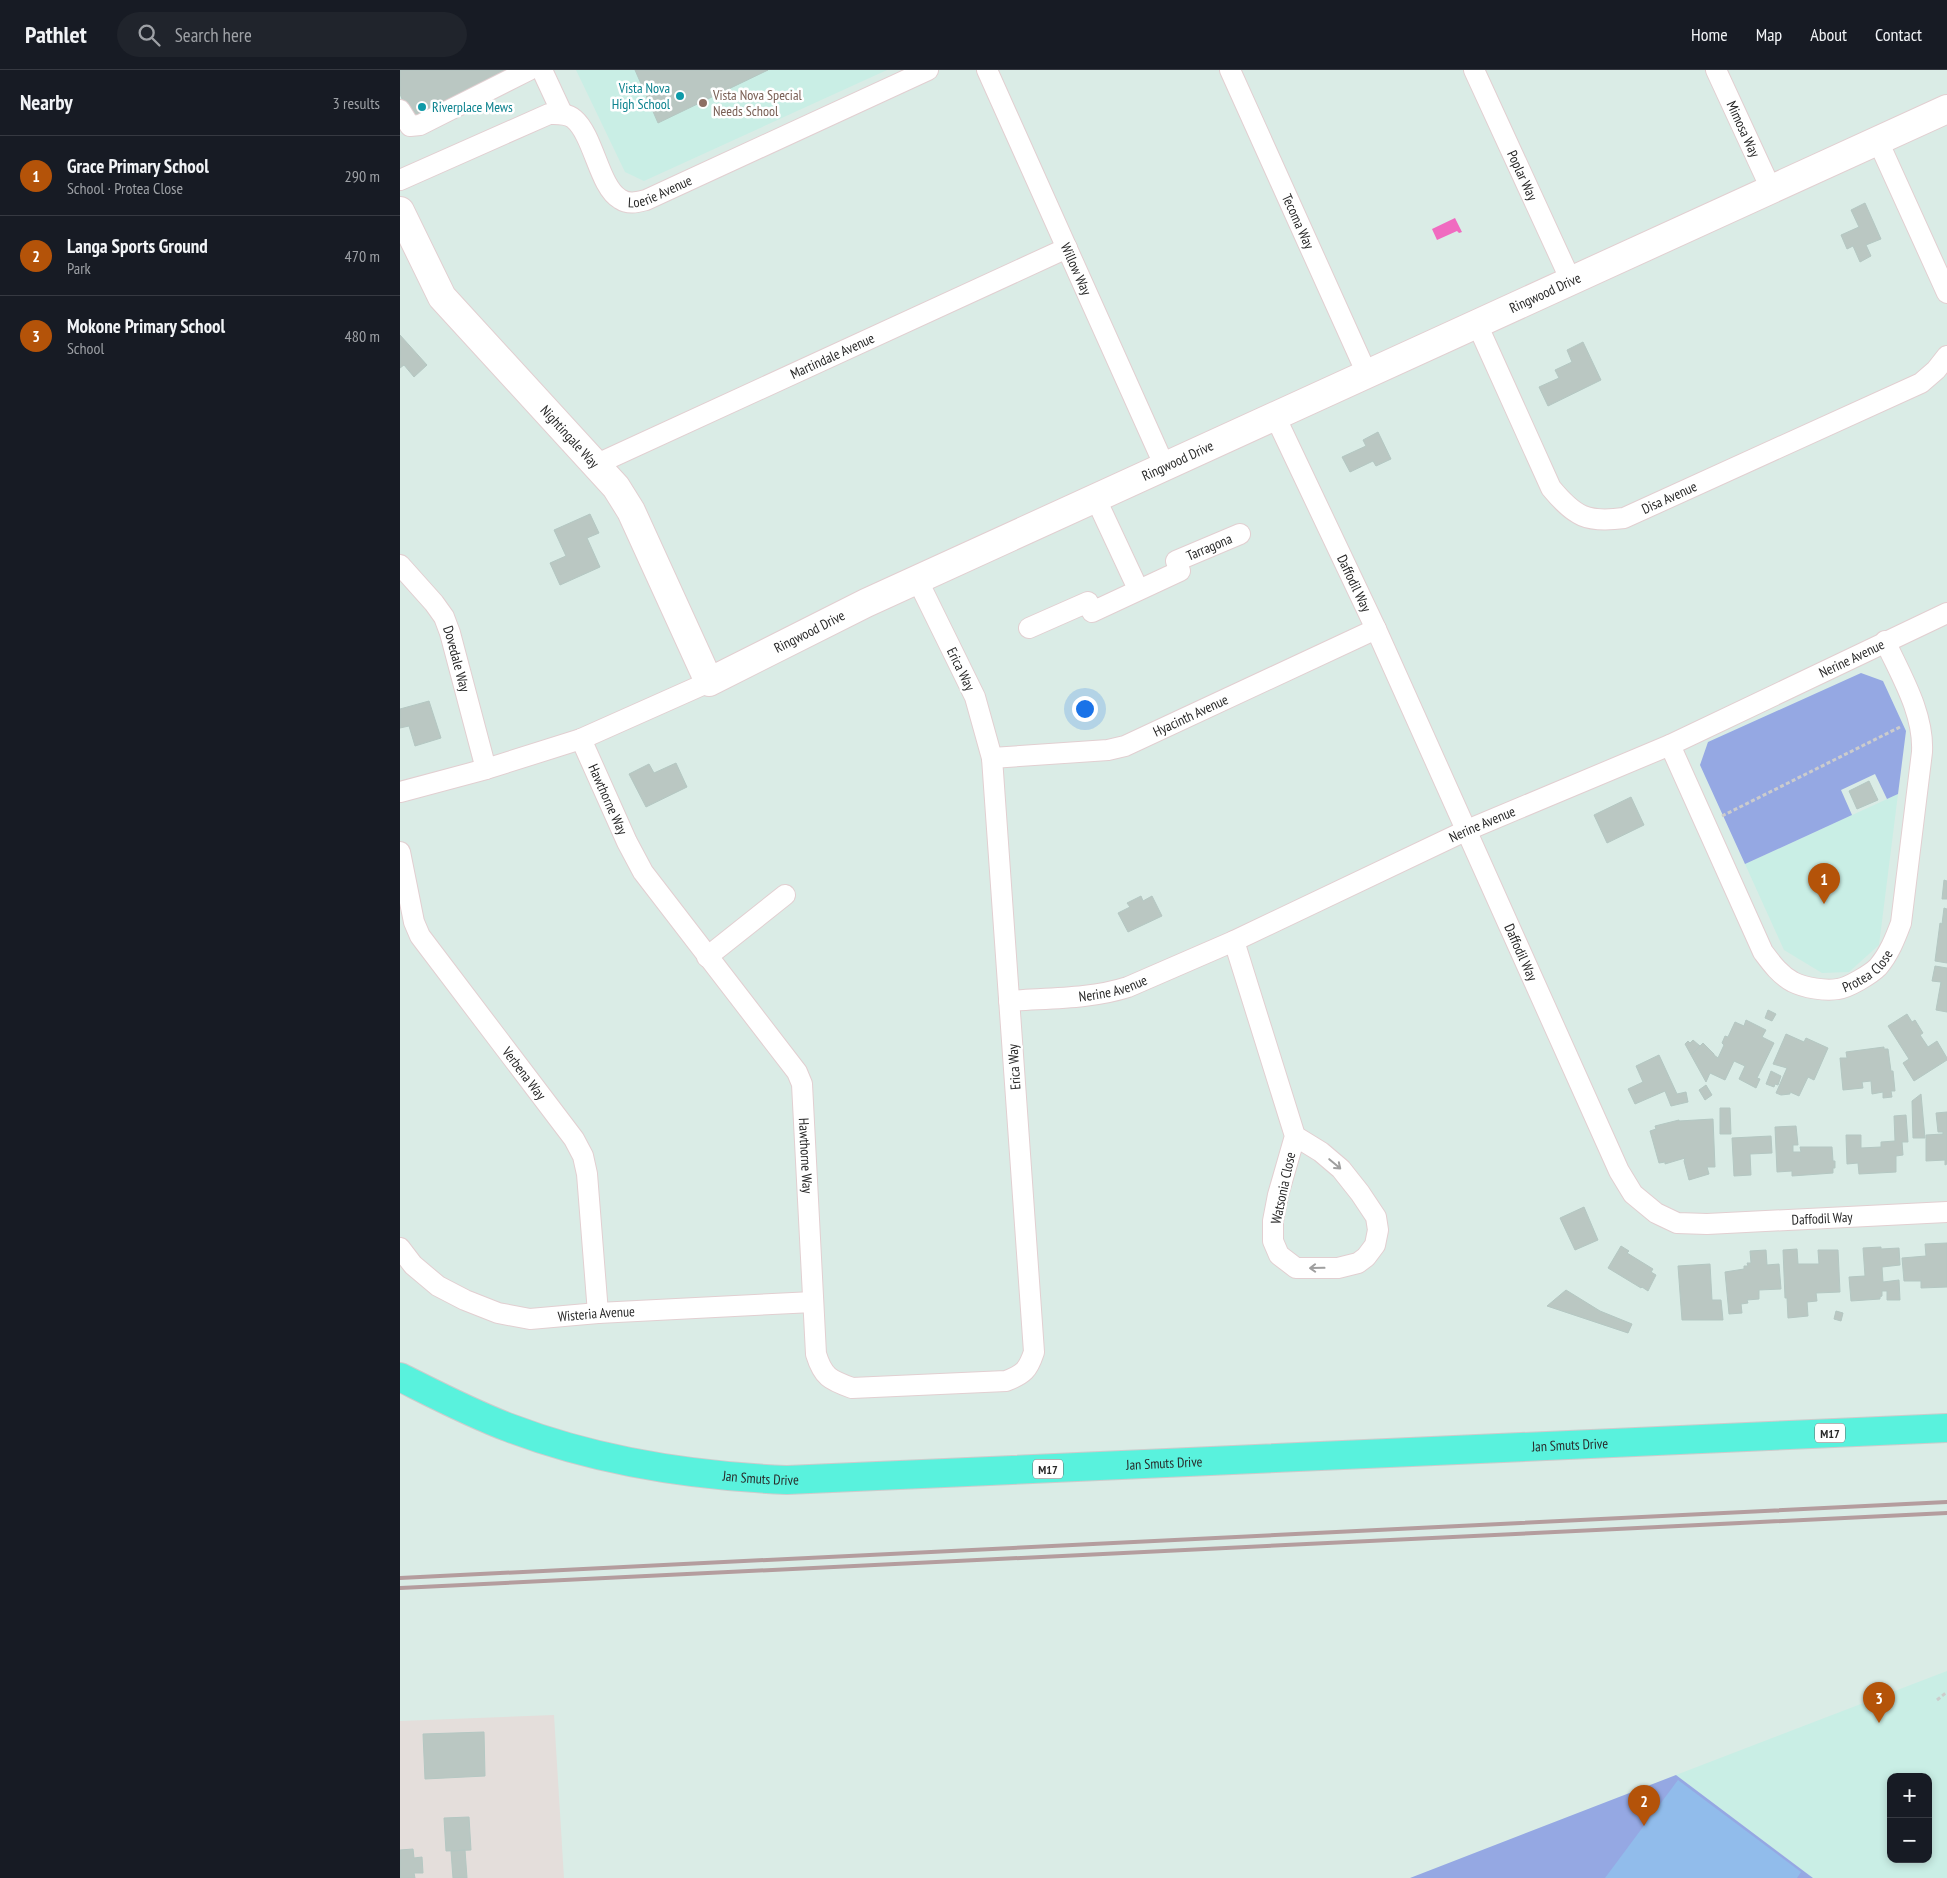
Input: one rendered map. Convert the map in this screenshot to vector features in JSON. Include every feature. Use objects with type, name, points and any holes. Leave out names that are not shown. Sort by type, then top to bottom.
[{"type":"main road","name":"Jan Smuts Drive","points":[[400,1377],[509,1428],[552,1443],[593,1454],[679,1471],[732,1478],[788,1480],[1947,1428]]},
{"type":"street","points":[[400,110],[410,126],[420,125],[529,70]]},
{"type":"street","points":[[400,180],[549,114],[562,113],[542,70]]},
{"type":"street","name":"Loerie Avenue","points":[[562,113],[574,119],[583,132],[610,189],[620,199],[633,203],[655,196],[928,70]]},
{"type":"street","name":"Willow Way","points":[[987,70],[1165,467]]},
{"type":"street","name":"Tecoma Way","points":[[1230,70],[1367,374]]},
{"type":"street","name":"Poplar Way","points":[[1474,70],[1571,281]]},
{"type":"street","name":"Mimosa Way","points":[[1716,70],[1771,189]]},
{"type":"street","name":"Ringwood Drive","points":[[400,792],[486,769],[580,740],[709,682],[918,579],[1095,497],[1165,467],[1947,109]]},
{"type":"street","points":[[1878,141],[1947,293]]},
{"type":"street","name":"Nightingale Way","points":[[403,228],[442,297],[597,464],[616,487],[631,511],[709,682]]},
{"type":"street","name":"Martindale Avenue","points":[[597,464],[1067,248]]},
{"type":"street","name":"Disa Avenue","points":[[1477,324],[1551,488],[1566,506],[1583,516],[1605,520],[1624,518],[1921,383],[1936,370],[1947,356]]},
{"type":"street","name":"Daffodil Way","points":[[1276,416],[1376,629],[1619,1171],[1633,1194],[1650,1208],[1676,1223],[1708,1224],[1947,1212]]},
{"type":"street","points":[[1095,497],[1138,590]]},
{"type":"street","name":"Tarragona","points":[[1029,628],[1088,602],[1092,612],[1180,571],[1176,561],[1240,534]]},
{"type":"street","name":"Dovedale Way","points":[[400,565],[444,617],[450,633],[486,769]]},
{"type":"street","name":"Erica Way","points":[[832,1381],[852,1388],[1006,1381],[1021,1375],[1030,1366],[1034,1352],[992,758],[975,698],[918,579]]},
{"type":"street","name":"Nerine Avenue","points":[[1010,1001],[1113,992],[1128,987],[1234,941],[1466,831],[1670,745],[1947,613]]},
{"type":"street","name":"Hyacinth Avenue","points":[[992,758],[1108,750],[1125,746],[1376,629]]},
{"type":"street","name":"Protea Close","points":[[1670,745],[1764,952],[1778,972],[1794,983],[1815,989],[1839,989],[1858,980],[1877,968],[1891,948],[1901,923],[1922,752],[1923,736],[1919,718],[1885,641]]},
{"type":"street","name":"Hawthorne Way","points":[[580,740],[635,858],[707,957],[797,1072],[802,1084],[816,1354],[820,1368],[832,1381]]},
{"type":"street","name":"Verbena Way","points":[[400,852],[414,922],[420,936],[574,1139],[583,1156],[587,1174],[598,1313]]},
{"type":"street","points":[[707,957],[785,895]]},
{"type":"street","name":"Watsonia Close","points":[[1234,941],[1295,1136],[1285,1165],[1273,1221],[1274,1240],[1279,1254],[1296,1268],[1338,1268],[1358,1263],[1366,1257],[1375,1245],[1378,1230],[1376,1217],[1341,1169],[1321,1152],[1295,1136]]},
{"type":"street","name":"Wisteria Avenue","points":[[400,1248],[413,1265],[438,1286],[465,1300],[498,1313],[530,1319],[598,1313],[813,1302]]},
{"type":"path","points":[[1706,824],[1919,718]]},
{"type":"path","points":[[1937,1700],[1947,1692]]},
{"type":"shaded area","name":"Vista Nova Special Needs School","points":[[576,70],[887,70],[644,181],[625,172]]},
{"type":"shaded area","points":[[1455,218],[1462,232],[1459,233],[1457,231],[1437,240],[1432,229]]},
{"type":"shaded area","points":[[1861,673],[1883,681],[1906,731],[1898,794],[1887,799],[1875,774],[1841,790],[1852,815],[1745,864],[1700,765],[1708,742]]},
{"type":"shaded area","points":[[1898,794],[1879,945],[1849,972],[1822,973],[1784,950],[1745,864]]},
{"type":"shaded area","points":[[1947,1671],[1947,1878],[1813,1878],[1676,1775]]},
{"type":"shaded area","points":[[554,1715],[564,1878],[400,1878],[400,1721]]},
{"type":"shaded area","points":[[1676,1775],[1813,1878],[1410,1878]]},
{"type":"shaded area","points":[[1678,1780],[1801,1872],[1797,1878],[1605,1878]]},
{"type":"building","name":"Riverplace Mews","points":[[400,70],[514,70],[411,121],[400,94]]},
{"type":"building","name":"Vista Nova High School","points":[[635,70],[768,70],[658,123]]},
{"type":"building","points":[[1865,203],[1881,239],[1866,245],[1871,256],[1860,262],[1853,246],[1847,249],[1841,235],[1859,227],[1851,210]]},
{"type":"building","points":[[400,335],[427,365],[414,377],[404,365],[400,368]]},
{"type":"building","points":[[1583,342],[1601,380],[1548,406],[1539,387],[1559,378],[1555,370],[1572,362],[1567,350]]},
{"type":"building","points":[[1378,432],[1391,459],[1376,466],[1373,461],[1350,472],[1342,457],[1366,446],[1363,440]]},
{"type":"building","points":[[590,514],[599,533],[587,538],[600,567],[560,585],[550,563],[566,556],[554,530]]},
{"type":"building","points":[[429,701],[441,738],[415,746],[409,726],[400,728],[400,709]]},
{"type":"building","points":[[676,763],[687,787],[646,807],[629,774],[649,764],[654,773]]},
{"type":"building","points":[[1869,781],[1878,800],[1857,809],[1849,791]]},
{"type":"building","points":[[1631,797],[1644,825],[1607,843],[1594,815]]},
{"type":"building","points":[[1944,880],[1947,881],[1947,899],[1942,899]]},
{"type":"building","points":[[1141,896],[1143,901],[1152,896],[1162,916],[1128,932],[1118,913],[1130,907],[1127,903]]},
{"type":"building","points":[[1944,908],[1947,909],[1947,963],[1935,961]]},
{"type":"building","points":[[1935,966],[1947,968],[1947,1012],[1936,1010],[1941,982],[1932,981]]},
{"type":"building","points":[[1768,1010],[1776,1014],[1772,1021],[1765,1018]]},
{"type":"building","points":[[1907,1014],[1912,1022],[1915,1020],[1923,1033],[1920,1035],[1928,1047],[1937,1041],[1947,1058],[1947,1060],[1914,1081],[1903,1063],[1909,1059],[1888,1026]]},
{"type":"building","points":[[1746,1020],[1766,1030],[1762,1037],[1774,1043],[1757,1078],[1760,1079],[1756,1088],[1739,1079],[1745,1066],[1734,1061],[1725,1080],[1710,1073],[1706,1082],[1691,1055],[1703,1043],[1718,1058],[1724,1045],[1722,1043],[1725,1036],[1728,1037],[1735,1022],[1744,1026]]},
{"type":"building","points":[[1786,1034],[1804,1042],[1806,1038],[1828,1048],[1814,1080],[1808,1077],[1799,1096],[1790,1092],[1790,1094],[1781,1095],[1776,1093],[1787,1068],[1773,1064]]},
{"type":"building","points":[[1693,1040],[1700,1046],[1691,1055],[1685,1044]]},
{"type":"building","points":[[1884,1047],[1884,1049],[1888,1049],[1891,1071],[1893,1071],[1895,1091],[1891,1091],[1892,1097],[1883,1098],[1883,1092],[1872,1094],[1871,1081],[1862,1082],[1863,1088],[1843,1090],[1840,1058],[1847,1058],[1846,1052]]},
{"type":"building","points":[[1659,1055],[1677,1094],[1686,1092],[1688,1102],[1671,1106],[1665,1091],[1635,1104],[1628,1089],[1643,1082],[1636,1066]]},
{"type":"building","points":[[1771,1071],[1781,1076],[1778,1085],[1775,1084],[1774,1087],[1766,1084]]},
{"type":"building","points":[[1706,1085],[1712,1095],[1705,1100],[1699,1090]]},
{"type":"building","points":[[1921,1094],[1925,1138],[1913,1138],[1912,1101]]},
{"type":"building","points":[[1720,1108],[1730,1108],[1731,1134],[1720,1134]]},
{"type":"building","points":[[1947,1112],[1947,1164],[1945,1165],[1945,1160],[1926,1161],[1926,1135],[1943,1134],[1943,1132],[1938,1132],[1936,1113]]},
{"type":"building","points":[[1906,1115],[1908,1142],[1902,1142],[1903,1155],[1896,1156],[1896,1172],[1859,1174],[1858,1163],[1847,1164],[1846,1135],[1861,1135],[1861,1148],[1881,1147],[1881,1142],[1895,1141],[1894,1116]]},
{"type":"building","points":[[1713,1119],[1715,1167],[1707,1167],[1709,1174],[1689,1180],[1684,1161],[1685,1158],[1665,1164],[1665,1162],[1659,1163],[1650,1131],[1656,1129],[1655,1126],[1679,1120]]},
{"type":"building","points":[[1796,1126],[1798,1145],[1793,1145],[1793,1152],[1801,1152],[1800,1147],[1832,1147],[1833,1161],[1835,1161],[1833,1173],[1792,1176],[1792,1171],[1777,1172],[1775,1127]]},
{"type":"building","points":[[1771,1136],[1772,1153],[1750,1154],[1751,1175],[1734,1176],[1732,1138]]},
{"type":"building","points":[[1584,1207],[1598,1240],[1575,1250],[1560,1218]]},
{"type":"building","points":[[1947,1243],[1947,1287],[1921,1288],[1921,1281],[1904,1281],[1902,1258],[1926,1256],[1925,1244]]},
{"type":"building","points":[[1621,1246],[1629,1251],[1627,1253],[1653,1269],[1651,1272],[1656,1275],[1648,1291],[1608,1268]]},
{"type":"building","points":[[1881,1247],[1881,1249],[1899,1248],[1900,1265],[1882,1267],[1883,1282],[1899,1280],[1900,1300],[1887,1300],[1887,1291],[1882,1291],[1880,1299],[1851,1301],[1849,1277],[1865,1276],[1863,1248]]},
{"type":"building","points":[[1797,1249],[1798,1264],[1819,1264],[1818,1250],[1838,1250],[1840,1292],[1816,1293],[1817,1301],[1807,1302],[1808,1316],[1788,1318],[1787,1298],[1785,1298],[1783,1250]]},
{"type":"building","points":[[1766,1250],[1767,1265],[1779,1264],[1781,1289],[1759,1290],[1759,1299],[1747,1300],[1748,1303],[1741,1304],[1742,1313],[1729,1314],[1725,1272],[1744,1269],[1744,1266],[1748,1266],[1747,1263],[1751,1263],[1750,1251]]},
{"type":"building","points":[[1710,1264],[1712,1300],[1721,1300],[1723,1320],[1682,1320],[1678,1266]]},
{"type":"building","points":[[1566,1290],[1600,1311],[1632,1324],[1628,1333],[1547,1306]]},
{"type":"building","points":[[1836,1311],[1843,1313],[1841,1321],[1834,1319]]},
{"type":"building","points":[[484,1732],[485,1776],[425,1779],[423,1734]]},
{"type":"building","points":[[469,1817],[471,1850],[446,1851],[444,1818]]},
{"type":"building","points":[[413,1849],[414,1858],[422,1857],[423,1873],[414,1873],[415,1878],[400,1878],[400,1850]]},
{"type":"building","points":[[465,1850],[467,1878],[453,1878],[451,1851]]},
{"type":"railway","points":[[400,1578],[1947,1502]]},
{"type":"railway","points":[[400,1588],[1947,1513]]},
{"type":"place","name":"Vista Nova High School","points":[[680,96]]},
{"type":"place","name":"Vista Nova Special Needs School","points":[[703,103]]},
{"type":"place","name":"Riverplace Mews","points":[[422,107]]},
{"type":"place","name":"Grace Primary School","points":[[1824,904]]},
{"type":"place","name":"Mokone Primary School","points":[[1879,1723]]},
{"type":"place","name":"Langa Sports Ground","points":[[1644,1826]]}]
